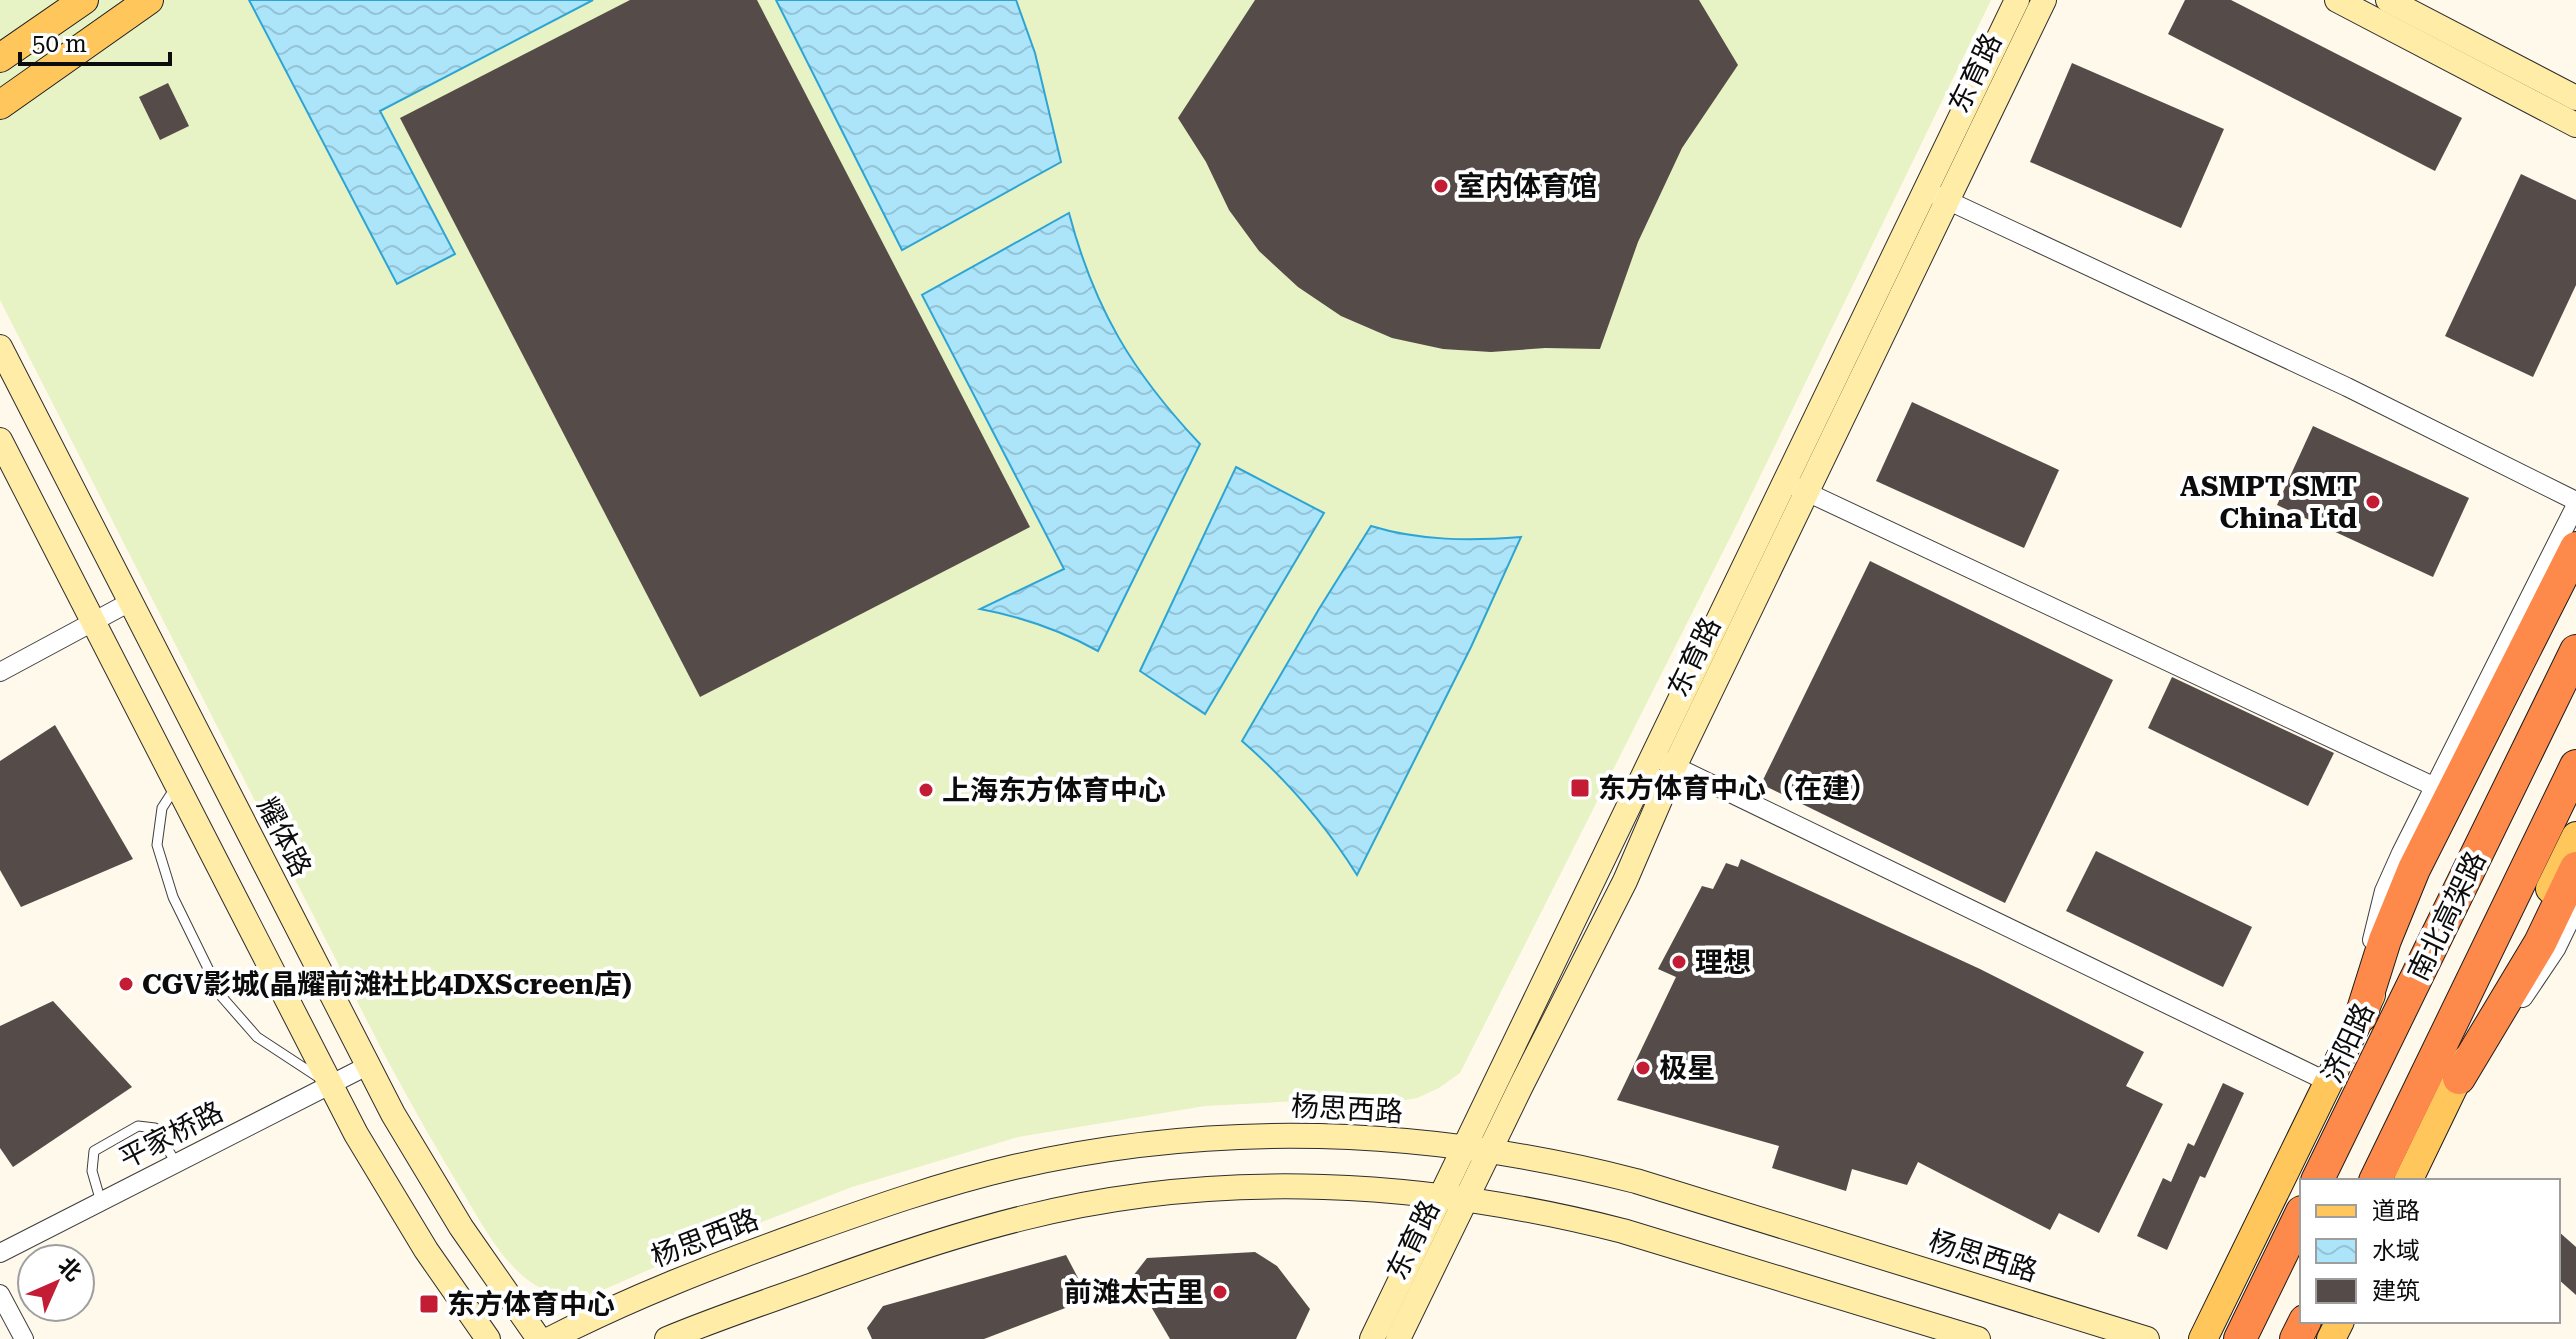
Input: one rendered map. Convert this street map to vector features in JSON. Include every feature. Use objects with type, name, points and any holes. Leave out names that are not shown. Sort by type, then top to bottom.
[{"type":"highway","points":[[2361,1016],[2385,940],[2414,869],[2576,548]]},
{"type":"highway","name":"南北高架路","points":[[2318,1179],[2576,651]]},
{"type":"highway","name":"南北高架路","points":[[2376,1179],[2576,766]]},
{"type":"highway","points":[[2459,1078],[2540,943],[2576,868]]},
{"type":"highway","points":[[2240,1339],[2300,1216]]},
{"type":"main road","points":[[0,58],[84,0]]},
{"type":"main road","points":[[0,105],[149,0]]},
{"type":"main road","name":"济阳路","points":[[2203,1339],[2576,574]]},
{"type":"main road","points":[[2409,1179],[2576,836]]},
{"type":"street","name":"东育路","points":[[1937,195],[2017,0]]},
{"type":"street","name":"东育路","points":[[1372,1339],[1465,1147],[1664,761],[1937,195],[2044,0]]},
{"type":"street","points":[[2337,0],[2576,125]]},
{"type":"street","points":[[2388,0],[2576,98]]},
{"type":"street","points":[[1937,195],[2347,387],[2576,503],[2384,891],[2373,931],[2361,1016]]},
{"type":"street","name":"耀体路","points":[[0,347],[367,1066],[424,1170],[539,1339]]},
{"type":"street","points":[[0,440],[330,1085],[388,1191],[488,1339]]},
{"type":"street","points":[[1796,487],[2435,787]]},
{"type":"street","points":[[0,672],[130,602]]},
{"type":"street","name":"东育路","points":[[1398,1339],[1625,881],[1664,761]]},
{"type":"street","points":[[1664,761],[2330,1083]]},
{"type":"street","points":[[2459,1078],[2534,984],[2576,908]]},
{"type":"street","name":"平家桥路","points":[[0,1253],[367,1066]]},
{"type":"street","name":"杨思西路","points":[[550,1339],[604,1311],[693,1273],[875,1208],[1013,1167],[1162,1142],[1238,1136],[1366,1137],[1528,1156],[1636,1181],[2147,1339]]},
{"type":"street","points":[[667,1339],[891,1256],[1025,1217],[1168,1193],[1271,1186],[1362,1188],[1519,1206],[1623,1231],[1978,1339]]},
{"type":"street","points":[[0,1294],[24,1339]]},
{"type":"lane","points":[[177,786],[162,808],[157,845],[173,897],[222,997],[257,1037],[330,1085]]},
{"type":"lane","points":[[101,1202],[92,1171],[94,1151],[138,1126],[155,1128],[176,1163]]},
{"type":"green space","name":"上海东方体育中心","points":[[0,0],[1991,0],[1735,528],[1460,1073],[1439,1088],[1417,1098],[1390,1103],[1299,1101],[1205,1106],[1018,1137],[852,1187],[721,1238],[596,1293],[574,1295],[544,1290],[506,1259],[435,1146],[383,1052],[0,300]]},
{"type":"water","points":[[249,0],[593,0],[380,111],[455,254],[397,284]]},
{"type":"water","points":[[776,0],[1016,0],[1035,53],[1061,162],[902,250]]},
{"type":"water","points":[[1069,213],[1090,279],[1118,337],[1154,391],[1200,444],[1098,651],[1041,625],[980,609],[1064,569],[922,295]]},
{"type":"water","points":[[1236,467],[1324,513],[1205,714],[1140,671]]},
{"type":"water","points":[[1371,526],[1408,535],[1445,539],[1521,537],[1471,647],[1357,875],[1305,804],[1242,741]]},
{"type":"building","points":[[630,0],[757,0],[1030,527],[700,697],[400,118]]},
{"type":"building","name":"室内体育馆","points":[[1255,0],[1699,0],[1738,65],[1682,148],[1638,242],[1600,349],[1545,348],[1491,352],[1443,349],[1392,338],[1341,316],[1298,287],[1259,251],[1229,210],[1206,162],[1178,118]]},
{"type":"building","points":[[2185,0],[2231,0],[2462,118],[2435,171],[2168,34]]},
{"type":"building","points":[[2072,63],[2224,129],[2181,228],[2030,162]]},
{"type":"building","points":[[168,83],[189,126],[160,140],[139,97]]},
{"type":"building","points":[[2521,174],[2576,200],[2576,285],[2533,377],[2445,336]]},
{"type":"building","points":[[1912,402],[2059,470],[2024,548],[1876,481]]},
{"type":"building","name":"ASMPT SMT China Ltd","points":[[2313,426],[2469,498],[2433,577],[2277,505]]},
{"type":"building","points":[[1870,561],[2113,680],[2005,903],[1761,784]]},
{"type":"building","points":[[2172,677],[2334,753],[2308,806],[2148,728]]},
{"type":"building","points":[[55,725],[133,859],[21,907],[0,870],[0,761]]},
{"type":"building","points":[[2096,851],[2252,927],[2223,987],[2066,911]]},
{"type":"building","points":[[1741,859],[1980,969],[2144,1052],[2126,1086],[2163,1104],[2099,1233],[2059,1213],[2050,1230],[1918,1162],[1907,1185],[1852,1169],[1846,1191],[1772,1168],[1779,1146],[1617,1100],[1676,977],[1658,969],[1702,886],[1713,889],[1726,863],[1738,867]]},
{"type":"building","points":[[53,1001],[132,1087],[13,1167],[0,1148],[0,1026]]},
{"type":"building","points":[[2223,1083],[2244,1093],[2205,1178],[2200,1176],[2167,1250],[2137,1236],[2163,1178],[2171,1182],[2188,1143],[2194,1146]]},
{"type":"building","points":[[2560,1233],[2576,1247],[2576,1295],[2560,1281]]},
{"type":"building","name":"前滩太古里","points":[[1255,1252],[1277,1266],[1310,1309],[1296,1339],[1170,1339],[1133,1276],[1147,1258]]},
{"type":"building","name":"前滩太古里","points":[[1066,1255],[1089,1299],[984,1339],[872,1339],[867,1328],[883,1306]]},
{"type":"place","name":"室内体育馆","points":[[1441,186]]},
{"type":"place","name":"ASMPT SMT China Ltd","points":[[2373,502]]},
{"type":"place","name":"东方体育中心（在建）","points":[[1580,788]]},
{"type":"place","name":"上海东方体育中心","points":[[926,790]]},
{"type":"place","name":"理想","points":[[1679,962]]},
{"type":"place","name":"CGV影城(晶耀前滩杜比4DXScreen店)","points":[[126,984]]},
{"type":"place","name":"极星","points":[[1643,1068]]},
{"type":"place","name":"前滩太古里","points":[[1220,1292]]},
{"type":"place","name":"东方体育中心","points":[[429,1304]]}]
